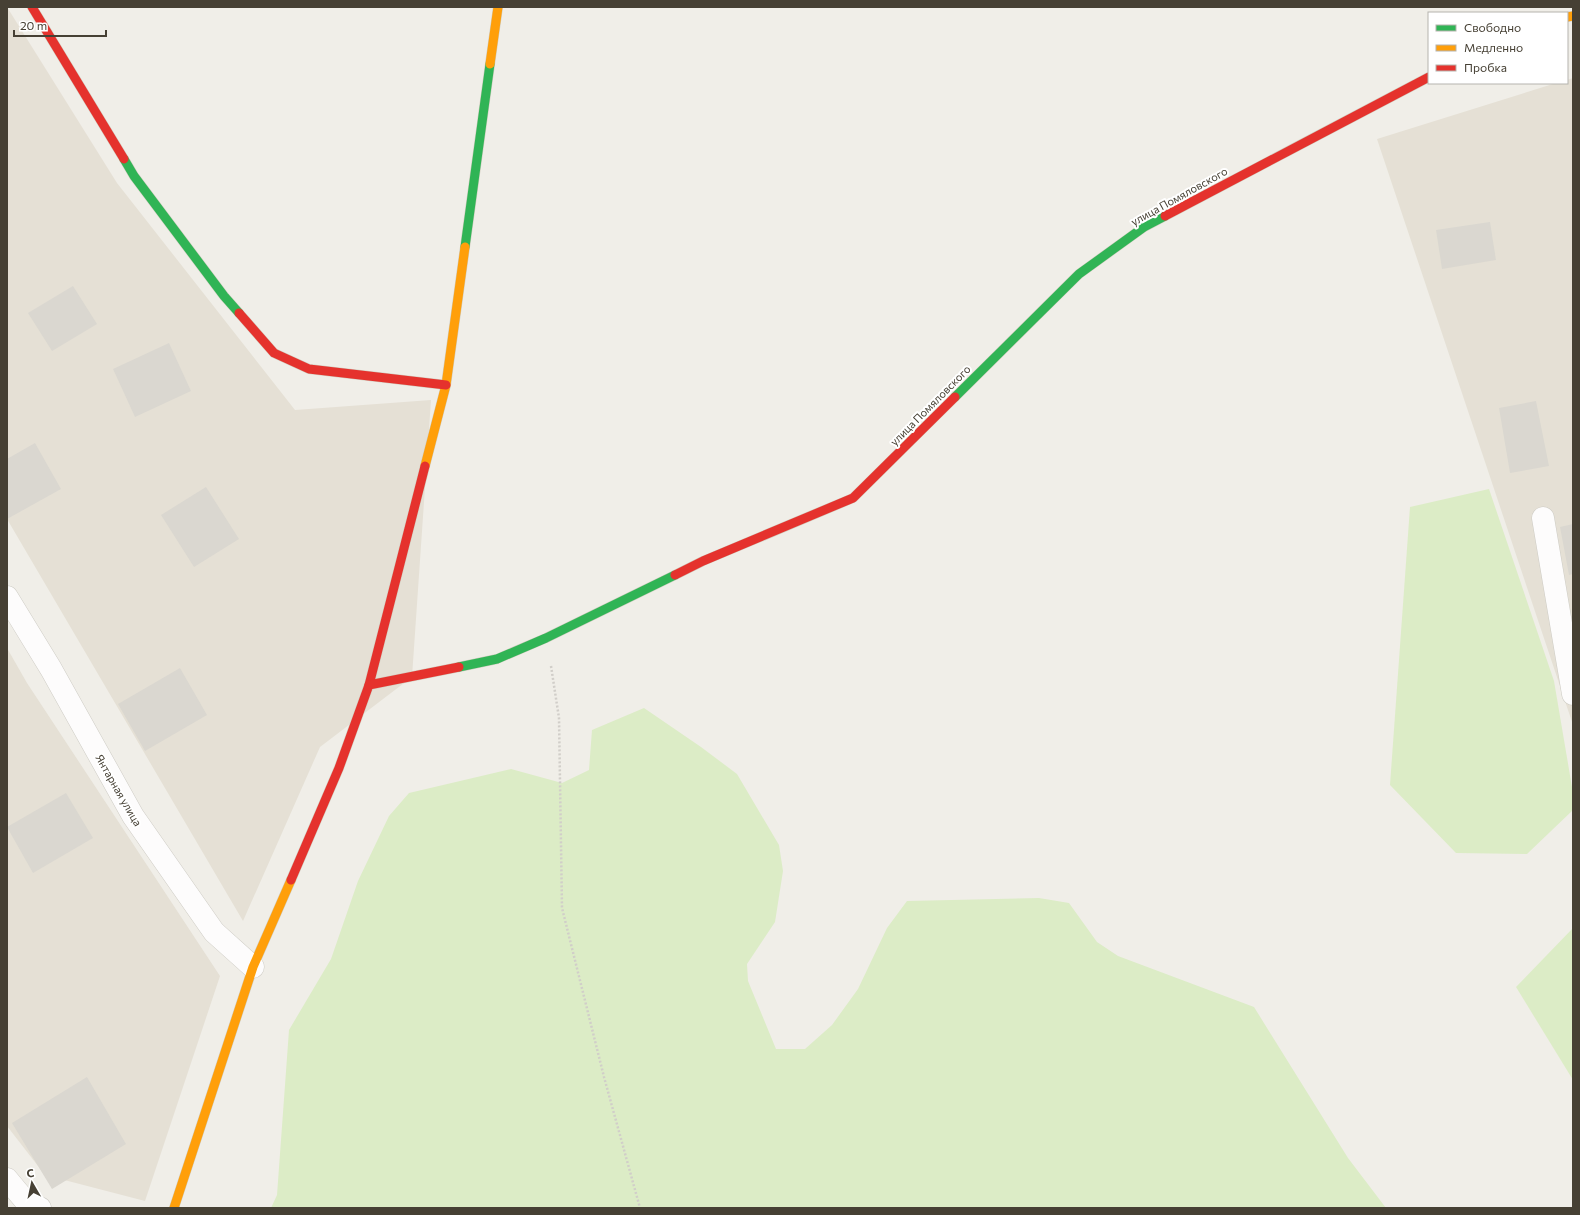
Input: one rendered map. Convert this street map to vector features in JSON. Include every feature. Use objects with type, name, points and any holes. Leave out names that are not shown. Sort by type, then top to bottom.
[{"type":"street","points":[[32,7],[134,176],[224,296],[274,353],[310,369],[446,385]]},
{"type":"street","points":[[174,1208],[253,967],[339,768],[369,685],[446,385],[498,7]]},
{"type":"street","name":"улица Помяловского","points":[[546,638],[703,561],[852,498],[1079,274],[1144,227],[1428,78]]},
{"type":"street","points":[[1543,518],[1573,694]]},
{"type":"street","name":"Янтарная улица","points":[[7,597],[51,669],[133,816],[214,932],[253,967]]},
{"type":"street","points":[[369,685],[497,659],[546,638]]},
{"type":"street","points":[[7,1179],[27,1203],[40,1208]]},
{"type":"path","points":[[546,638],[559,718],[562,908],[604,1077],[640,1208]]},
{"type":"shaded area","points":[[7,7],[117,183],[295,410],[431,400],[412,677],[320,747],[243,921],[7,519]]},
{"type":"shaded area","points":[[1573,78],[1573,725],[1377,139],[1553,84],[1568,84],[1568,80]]},
{"type":"shaded area","points":[[7,648],[27,683],[220,976],[145,1201],[45,1175],[7,1126]]},
{"type":"green space","points":[[1489,489],[1554,681],[1573,793],[1573,810],[1527,854],[1456,853],[1390,785],[1410,507]]},
{"type":"green space","points":[[644,708],[737,774],[779,845],[783,871],[775,922],[747,964],[748,981],[776,1049],[805,1049],[832,1025],[858,989],[887,928],[907,901],[1039,898],[1069,903],[1097,942],[1118,956],[1254,1007],[1348,1158],[1386,1208],[271,1208],[277,1195],[289,1030],[331,959],[358,881],[389,816],[409,793],[511,769],[562,783],[589,770],[592,730]]},
{"type":"green space","points":[[1573,928],[1573,1080],[1516,987]]},
{"type":"building","points":[[1490,222],[1496,260],[1442,269],[1436,230]]},
{"type":"building","points":[[73,286],[97,324],[52,351],[28,313]]},
{"type":"building","points":[[169,343],[191,391],[135,417],[113,369]]},
{"type":"building","points":[[1536,401],[1549,466],[1510,473],[1499,408]]},
{"type":"building","points":[[35,443],[61,489],[7,519],[7,459]]},
{"type":"building","points":[[206,487],[239,539],[194,567],[161,515]]},
{"type":"building","points":[[1573,524],[1573,574],[1569,575],[1560,527]]},
{"type":"building","points":[[180,668],[207,715],[145,751],[118,704]]},
{"type":"building","points":[[66,793],[93,838],[33,873],[7,827]]},
{"type":"building","points":[[87,1077],[126,1144],[52,1189],[12,1123]]},
{"type":"traffic: fast","points":[[465,247],[490,64]]},
{"type":"traffic: fast","points":[[124,159],[134,176],[224,296],[239,313]]},
{"type":"traffic: fast","points":[[955,397],[1079,274],[1144,227],[1165,216]]},
{"type":"traffic: fast","points":[[459,667],[497,659],[546,638],[675,575]]},
{"type":"traffic: slow","points":[[490,64],[498,7]]},
{"type":"traffic: slow","points":[[1568,17],[1573,16]]},
{"type":"traffic: slow","points":[[425,466],[446,385],[465,247]]},
{"type":"traffic: slow","points":[[174,1208],[253,967],[291,880]]},
{"type":"traffic: jam","points":[[32,7],[124,159]]},
{"type":"traffic: jam","points":[[1165,216],[1428,78]]},
{"type":"traffic: jam","points":[[239,313],[274,353],[309,369],[446,385]]},
{"type":"traffic: jam","points":[[675,575],[703,561],[853,498],[955,397]]},
{"type":"traffic: jam","points":[[369,685],[425,466]]},
{"type":"traffic: jam","points":[[291,880],[339,768],[369,685],[459,667]]}]
